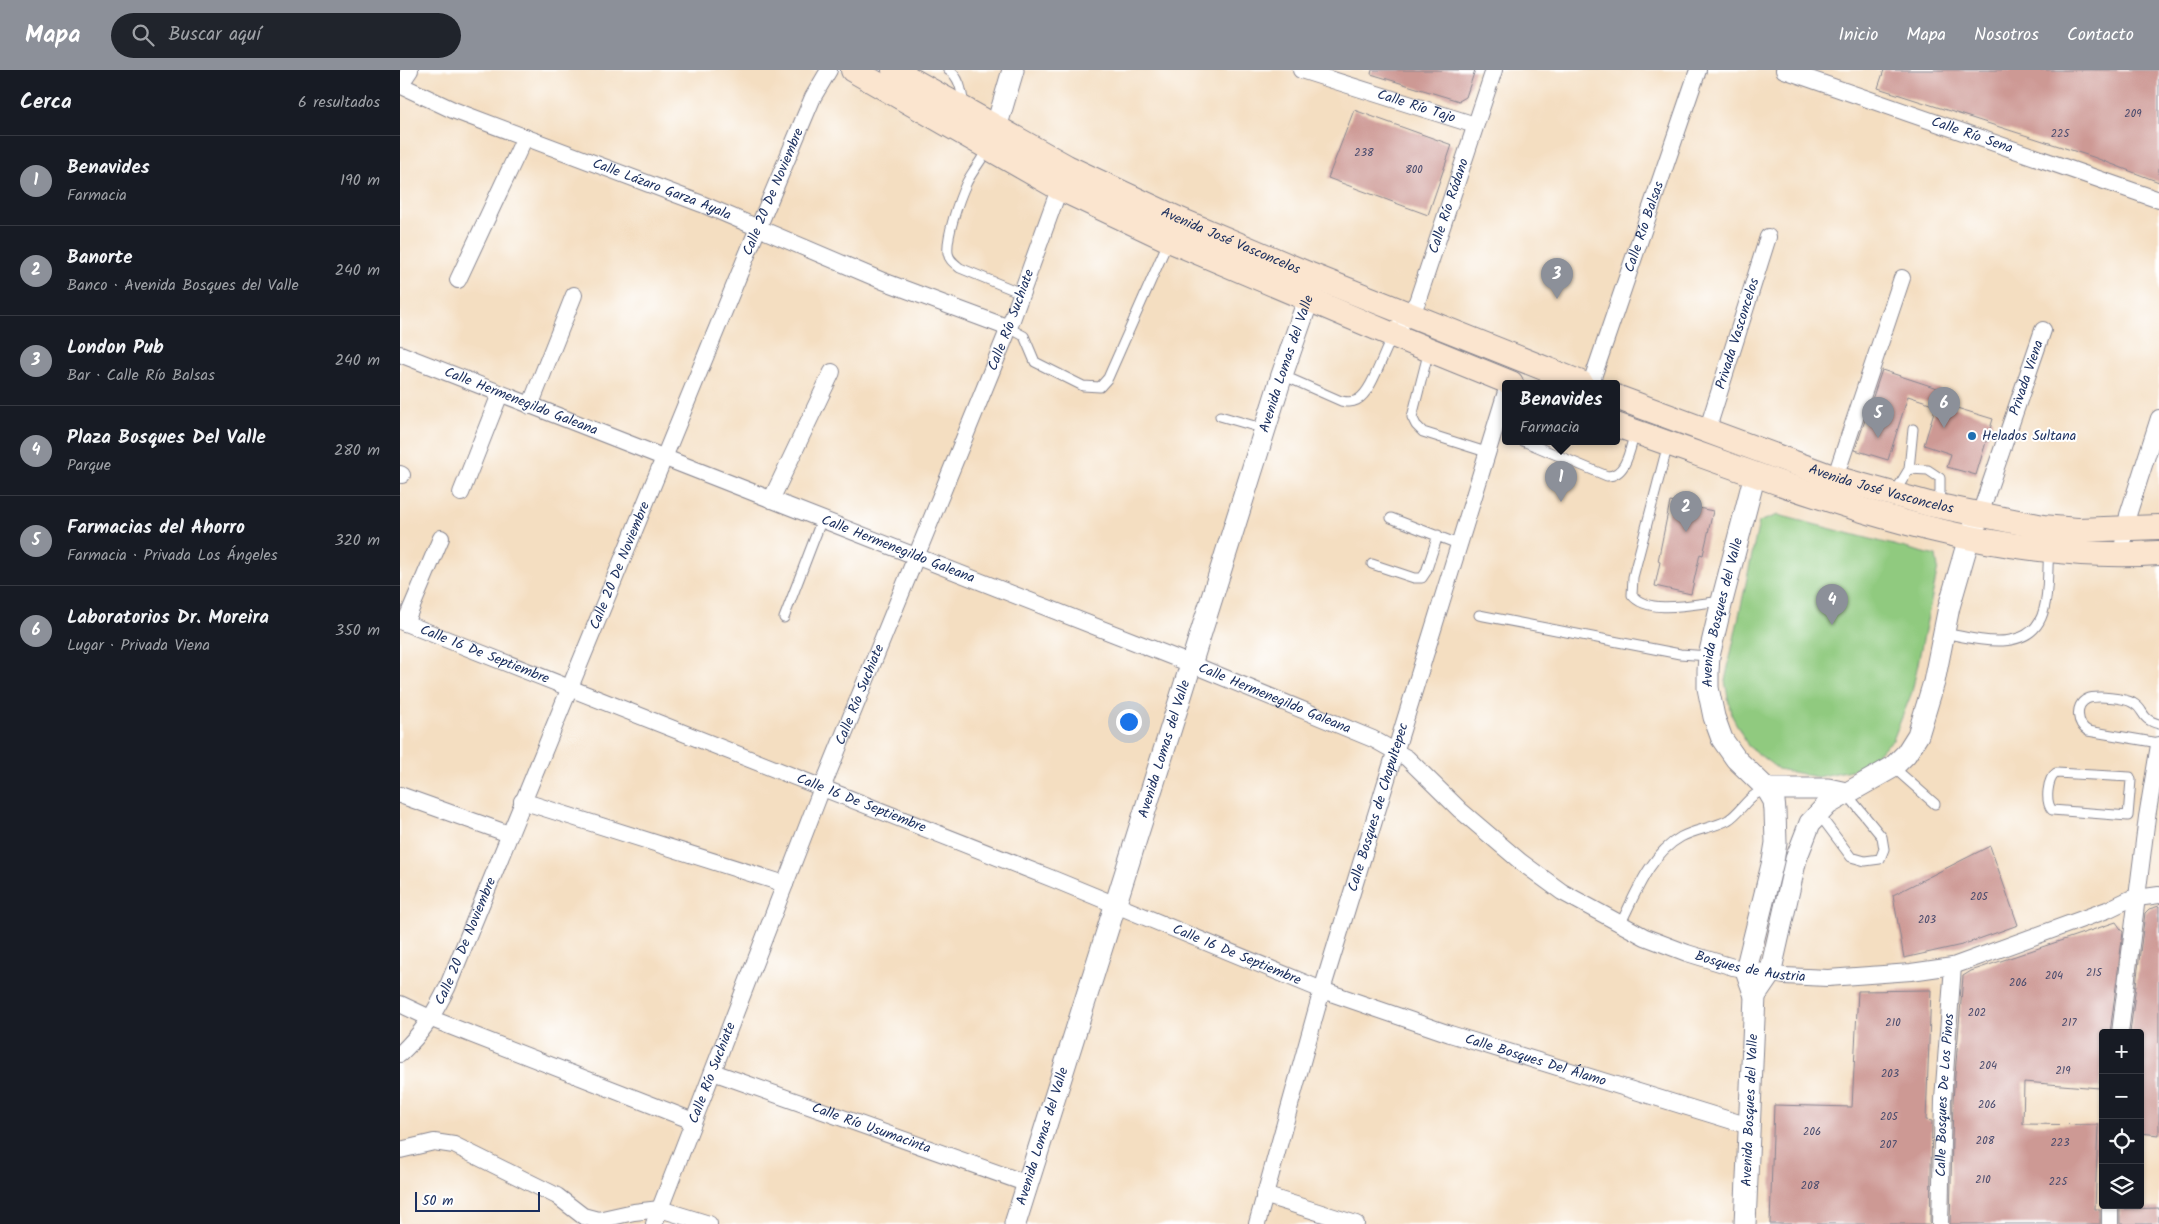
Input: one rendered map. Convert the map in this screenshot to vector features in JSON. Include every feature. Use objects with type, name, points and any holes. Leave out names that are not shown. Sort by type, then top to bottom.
[{"type":"main road","name":"Avenida José Vasconcelos","points":[[853,70],[992,138],[1063,178],[1173,229],[1312,287],[1408,314],[1573,380]]},
{"type":"main road","name":"Avenida José Vasconcelos","points":[[894,70],[965,111],[992,138]]},
{"type":"main road","name":"Avenida José Vasconcelos","points":[[1312,287],[1393,336],[1429,349],[1502,382]]},
{"type":"main road","name":"Avenida José Vasconcelos","points":[[1620,398],[1835,478],[1937,506],[2043,527],[2077,530],[2159,527]]},
{"type":"main road","name":"Avenida José Vasconcelos","points":[[1626,429],[1852,508],[1969,538],[2049,551],[2122,556],[2159,554]]},
{"type":"main road","points":[[1756,474],[1774,472],[1819,479],[1835,478]]},
{"type":"street","points":[[400,85],[410,70]]},
{"type":"street","name":"Calle 20 De Noviembre","points":[[400,1054],[415,1040],[432,1019],[447,988],[522,800],[812,97],[829,70]]},
{"type":"street","points":[[992,138],[1013,70]]},
{"type":"street","name":"Calle Río Tajo","points":[[1301,70],[1475,125]]},
{"type":"street","name":"Calle Río Ródano","points":[[1393,336],[1417,302],[1494,70]]},
{"type":"street","name":"Calle Río Balsas","points":[[1592,380],[1698,70]]},
{"type":"street","name":"Calle Río Sena","points":[[1784,70],[2159,200]]},
{"type":"street","name":"Calle Lázaro Garza Ayala","points":[[400,85],[453,110],[702,204],[883,281],[1009,328]]},
{"type":"street","points":[[458,280],[525,137]]},
{"type":"street","name":"Calle Río Suchiate","points":[[657,1216],[822,788],[1009,328],[1063,178]]},
{"type":"street","name":"Privada Vasconcelos","points":[[1707,431],[1768,236]]},
{"type":"street","points":[[1835,478],[1902,278]]},
{"type":"street","name":"Avenida Lomas del Valle","points":[[1014,1224],[1282,375],[1312,287]]},
{"type":"street","points":[[530,406],[574,295]]},
{"type":"street","name":"Privada Viena","points":[[1969,538],[1980,514],[2043,330]]},
{"type":"street","name":"Calle Hermenegildo Galeana","points":[[400,354],[1191,664],[1348,727],[1394,750]]},
{"type":"street","name":"Calle Bosques de Chapultepec","points":[[1510,380],[1517,358]]},
{"type":"street","points":[[771,500],[832,372]]},
{"type":"street","points":[[461,493],[500,394]]},
{"type":"street","points":[[2122,556],[2125,529],[2159,418]]},
{"type":"street","name":"Calle Bosques de Chapultepec","points":[[1256,1224],[1322,990],[1394,750],[1486,452],[1500,431]]},
{"type":"street","name":"Avenida Bosques del Valle","points":[[1745,1224],[1756,996],[1746,970],[1776,843],[1775,811],[1774,801],[1767,789],[1736,759],[1722,739],[1714,716],[1708,688],[1709,656],[1756,474]]},
{"type":"street","points":[[402,622],[442,538]]},
{"type":"street","name":"Avenida Bosques del Valle","points":[[1756,996],[1770,974],[1796,859],[1803,838],[1818,812],[1846,793],[1893,767],[1906,754],[1918,734],[1934,682],[1944,633],[1969,538]]},
{"type":"street","name":"Calle 16 De Septiembre","points":[[402,622],[1043,875],[1114,906],[1322,990]]},
{"type":"street","points":[[2121,1029],[2147,817],[2159,744]]},
{"type":"street","name":"Bosques de Austria","points":[[1394,750],[1407,758],[1460,810],[1521,862],[1562,892],[1645,937],[1687,953],[1746,970],[1770,974],[1828,978],[1912,972],[1953,966],[2138,897],[2159,895]]},
{"type":"street","points":[[1767,789],[1828,789],[1846,793]]},
{"type":"street","points":[[400,795],[509,834]]},
{"type":"street","points":[[522,800],[785,884]]},
{"type":"street","name":"Calle Bosques De Los Pinos","points":[[1940,1224],[1943,1100],[1953,966]]},
{"type":"street","name":"Calle Bosques Del Álamo","points":[[1322,990],[1450,1034],[1749,1126]]},
{"type":"street","points":[[400,1004],[432,1019],[693,1121]]},
{"type":"street","name":"Calle Río Usumacinta","points":[[713,1072],[1028,1184]]},
{"type":"street","points":[[400,1150],[434,1142],[454,1145],[557,1196],[583,1216],[598,1220],[634,1212],[709,1224]]},
{"type":"street","points":[[1264,1195],[1356,1224]]},
{"type":"street","points":[[2110,1209],[2110,1224]]},
{"type":"lane","points":[[948,70],[954,73],[962,90],[965,111]]},
{"type":"lane","points":[[992,138],[982,160],[965,186],[951,231],[948,254],[952,262],[960,268],[1021,293]]},
{"type":"lane","points":[[1009,328],[1024,336],[1035,362],[1082,386],[1100,387],[1108,378],[1173,229]]},
{"type":"lane","points":[[1282,375],[1341,401],[1350,402],[1357,400],[1364,395],[1393,336]]},
{"type":"lane","points":[[1429,349],[1412,417],[1416,425],[1423,432],[1486,452]]},
{"type":"lane","points":[[1220,416],[1265,429]]},
{"type":"lane","points":[[1533,445],[1607,476],[1614,476],[1623,467],[1626,429]]},
{"type":"lane","points":[[1894,494],[1910,469],[1913,429]]},
{"type":"lane","points":[[1668,444],[1633,577],[1632,595],[1643,604],[1656,606],[1680,606],[1722,601]]},
{"type":"lane","points":[[1910,469],[1928,470],[1940,478],[1937,506]]},
{"type":"lane","points":[[1391,518],[1458,544]]},
{"type":"lane","points":[[784,618],[822,519]]},
{"type":"lane","points":[[1372,564],[1414,578],[1422,578],[1426,572],[1438,535]]},
{"type":"lane","points":[[1944,633],[2001,642],[2019,638],[2028,633],[2041,618],[2044,609],[2049,551]]},
{"type":"lane","points":[[1479,615],[1680,654],[1709,656]]},
{"type":"lane","points":[[2159,724],[2147,720],[2133,703],[2102,697],[2085,699],[2080,705],[2078,712],[2081,724],[2088,731],[2159,744]]},
{"type":"lane","points":[[1893,767],[1935,804]]},
{"type":"lane","points":[[2128,816],[2132,780],[2130,777],[2059,773],[2051,778],[2049,803],[2052,810],[2128,816],[2147,817]]},
{"type":"lane","points":[[1620,925],[1652,865],[1666,848],[1679,838],[1698,829],[1733,817],[1752,796],[1767,789]]},
{"type":"lane","points":[[1818,812],[1851,857],[1865,861],[1880,859],[1884,849],[1882,837],[1846,793]]},
{"type":"green space","points":[[1778,515],[1936,556],[1938,568],[1912,692],[1893,740],[1860,768],[1817,777],[1778,769],[1748,746],[1731,714],[1725,681],[1759,522]]},
{"type":"building","points":[[1372,70],[1475,70],[1466,97],[1459,101],[1371,74]]},
{"type":"building","points":[[1884,70],[2159,70],[2159,182],[2093,157],[1878,88]]},
{"type":"building","points":[[1354,110],[1452,145],[1428,215],[1328,178]]},
{"type":"building","points":[[1882,370],[1940,389],[1937,402],[1993,419],[1976,475],[1947,467],[1951,454],[1924,445],[1936,405],[1908,396],[1888,460],[1855,450]]},
{"type":"building","points":[[1670,502],[1713,511],[1703,555],[1700,554],[1691,594],[1655,586]]},
{"type":"building","points":[[1990,846],[2018,925],[1962,945],[1904,958],[1893,895]]},
{"type":"building","points":[[2159,906],[2159,1135],[2144,1133],[2144,1029],[2130,1029],[2145,913],[2149,909]]},
{"type":"building","points":[[2116,922],[2123,932],[2111,1029],[2099,1029],[2099,1088],[2024,1082],[2023,1124],[2098,1125],[2095,1209],[2100,1209],[2100,1224],[1950,1224],[1953,1100],[1963,976],[1971,971]]},
{"type":"building","points":[[1931,990],[1926,1120],[1932,1121],[1930,1224],[1770,1224],[1774,1105],[1852,1107],[1858,991]]},
{"type":"building","points":[[2159,1208],[2159,1224],[2120,1224],[2120,1209]]},
{"type":"place","name":"London Pub","points":[[1557,299]]},
{"type":"place","name":"Laboratorios Dr. Moreira","points":[[1944,428]]},
{"type":"place","name":"Helados Sultana","points":[[1972,436]]},
{"type":"place","name":"Farmacias del Ahorro","points":[[1878,438]]},
{"type":"place","name":"Benavides","points":[[1561,502]]},
{"type":"place","name":"Banorte","points":[[1686,532]]},
{"type":"place","name":"Plaza Bosques Del Valle","points":[[1832,625]]}]
